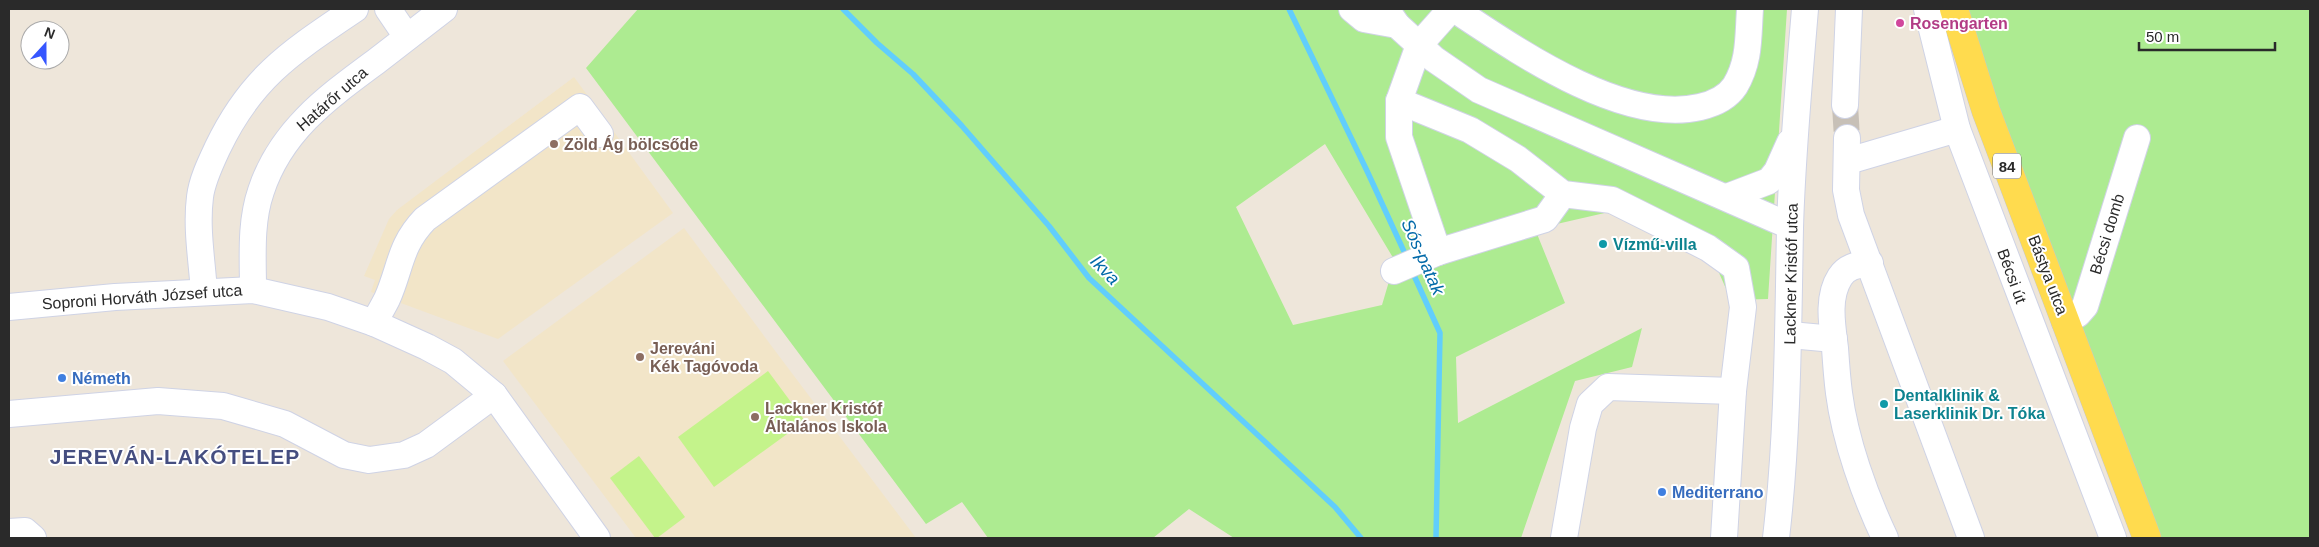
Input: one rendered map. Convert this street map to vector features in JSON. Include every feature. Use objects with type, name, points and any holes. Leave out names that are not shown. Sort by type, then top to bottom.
[{"type":"main road","name":"Bástya utca","points":[[1954,9],[1986,111],[2148,538]]},
{"type":"street","points":[[204,292],[199,232],[200,196],[211,162],[226,130],[243,103],[266,76],[294,51],[355,9]]},
{"type":"street","points":[[388,9],[407,37]]},
{"type":"street","name":"Határőr utca","points":[[252,290],[252,235],[260,192],[276,156],[303,120],[345,84],[444,9]]},
{"type":"street","points":[[1352,9],[1364,19],[1392,17],[1434,59],[1479,90],[1790,226]]},
{"type":"street","points":[[1563,194],[1545,219],[1412,263],[1399,137],[1399,101],[1419,45],[1453,9],[1517,51],[1602,94],[1651,108],[1686,110],[1715,103],[1734,88],[1746,63],[1750,9]]},
{"type":"street","name":"Lackner Kristóf utca","points":[[1776,538],[1785,458],[1790,335],[1790,226],[1804,9]]},
{"type":"street","points":[[1845,105],[1849,9]]},
{"type":"street","name":"Bécsi út","points":[[1927,9],[1957,128],[2040,352],[2113,538]]},
{"type":"street","points":[[1399,101],[1470,130],[1518,159],[1563,194],[1612,200],[1708,248],[1736,268],[1743,307],[1733,391],[1724,538]]},
{"type":"street","points":[[374,323],[387,298],[404,247],[413,232],[425,220],[580,107],[600,134]]},
{"type":"street","points":[[1727,197],[1769,180],[1786,153],[1796,127]]},
{"type":"street","points":[[1957,128],[1848,150],[1845,173],[1846,190],[1852,215],[1971,538]]},
{"type":"street","name":"Bécsi domb","points":[[2065,322],[2078,314],[2085,306],[2137,138]]},
{"type":"street","points":[[1870,263],[1852,266],[1844,272],[1837,284],[1832,303],[1839,395],[1857,465],[1885,538]]},
{"type":"street","name":"Soproni Horváth József utca","points":[[9,307],[115,297],[252,290],[328,307],[374,323],[453,361],[494,395],[597,538]]},
{"type":"street","points":[[1790,335],[1834,339]]},
{"type":"street","points":[[1564,538],[1583,428],[1590,404],[1608,387],[1733,391]]},
{"type":"street","points":[[9,414],[158,401],[223,406],[285,424],[344,455],[369,460],[404,455],[426,445],[494,395]]},
{"type":"street","points":[[9,532],[25,530],[33,538]]},
{"type":"shaded area","name":"Zöld Ág bölcsőde","points":[[574,77],[673,213],[498,339],[371,292],[375,280],[364,276],[389,219],[397,210]]},
{"type":"shaded area","points":[[684,228],[916,538],[636,538],[503,361]]},
{"type":"green space","points":[[638,9],[1787,9],[1768,299],[1731,300],[1716,266],[1609,212],[1535,229],[1565,303],[1456,357],[1458,423],[1642,328],[1632,367],[1575,381],[1521,538],[1234,538],[1189,509],[1153,538],[988,538],[962,502],[926,524],[586,68]],"holes":[[[1325,144],[1395,261],[1382,305],[1293,325],[1236,207]]]},
{"type":"green space","points":[[1967,9],[2310,9],[2310,538],[2159,538],[1997,105]]},
{"type":"green space","points":[[768,371],[805,421],[714,487],[678,437]]},
{"type":"green space","points":[[639,456],[685,517],[657,538],[655,538],[610,478]]},
{"type":"waterway","name":"Ikva","points":[[843,9],[877,43],[913,74],[962,126],[1049,226],[1089,278],[1335,507],[1361,538]]},
{"type":"waterway","name":"Sós-patak","points":[[1289,9],[1407,258]]},
{"type":"waterway","name":"Sós-patak","points":[[1412,271],[1440,333],[1436,538]]},
{"type":"tunnel","points":[[1845,105],[1847,138]]},
{"type":"place","name":"Rosengarten","points":[[1900,23]]},
{"type":"place","name":"Zöld Ág bölcsőde","points":[[554,144]]},
{"type":"place","name":"Vízmű-villa","points":[[1603,244]]},
{"type":"place","name":"Jereváni Kék Tagóvoda","points":[[640,357]]},
{"type":"place","name":"Németh","points":[[62,378]]},
{"type":"place","name":"Dentalklinik & Laserklinik Dr. Tóka","points":[[1884,404]]},
{"type":"place","name":"Lackner Kristóf Általános Iskola","points":[[755,417]]},
{"type":"place","name":"Mediterrano","points":[[1662,492]]},
{"type":"district","name":"JEREVÁN-LAKÓTELEP","points":[[175,456]]}]
